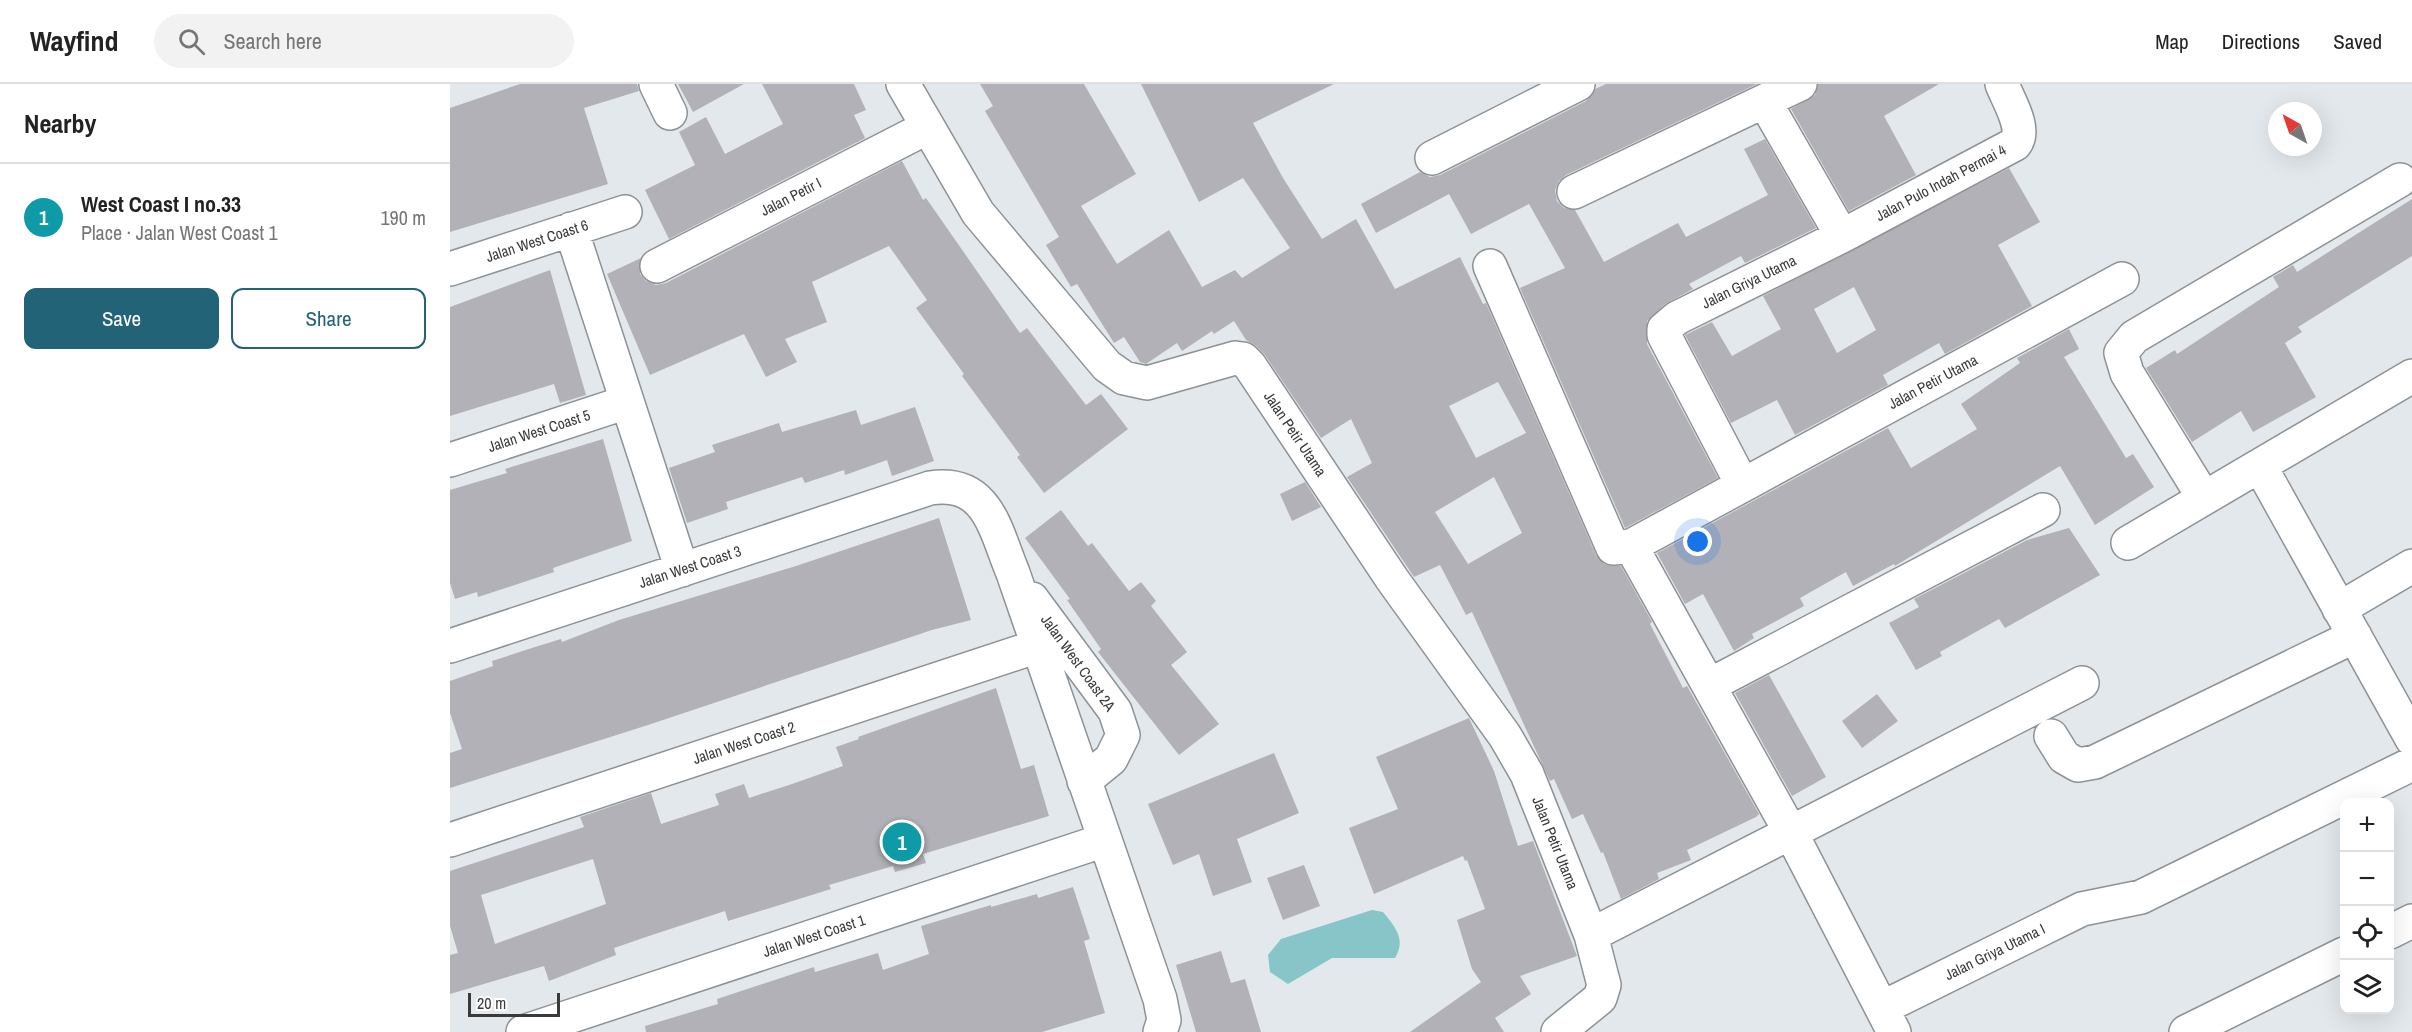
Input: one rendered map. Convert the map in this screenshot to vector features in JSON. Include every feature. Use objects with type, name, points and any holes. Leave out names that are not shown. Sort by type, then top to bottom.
[{"type":"street","points":[[656,84],[670,113]]},
{"type":"street","name":"Jalan Petir Utama","points":[[903,84],[926,128],[978,213],[1107,366],[1124,378],[1147,383],[1235,358],[1243,359],[1250,366],[1392,579],[1504,736],[1527,774],[1591,935],[1604,985],[1600,998],[1557,1032]]},
{"type":"street","points":[[1432,158],[1578,84]]},
{"type":"street","points":[[1574,192],[1800,84]]},
{"type":"street","name":"Jalan Pulo Indah Permai 4","points":[[1842,236],[2015,144],[2019,139],[2020,130],[2002,84]]},
{"type":"street","points":[[1765,102],[1842,236]]},
{"type":"street","name":"Jalan Petir I","points":[[657,266],[926,128]]},
{"type":"street","points":[[2204,498],[2127,374],[2121,353],[2134,337],[2400,180]]},
{"type":"street","name":"Jalan West Coast 6","points":[[450,269],[625,212]]},
{"type":"street","points":[[572,229],[682,570]]},
{"type":"street","name":"Jalan Griya Utama","points":[[1742,484],[1664,335],[1667,325],[1842,236]]},
{"type":"street","points":[[1490,266],[1613,548],[1631,546],[1791,833],[1888,1020]]},
{"type":"street","name":"Jalan Petir Utama","points":[[1631,546],[2122,279]]},
{"type":"street","points":[[2128,543],[2412,376]]},
{"type":"street","name":"Jalan West Coast 5","points":[[450,460],[627,402]]},
{"type":"street","points":[[2260,465],[2412,740]]},
{"type":"street","name":"Jalan West Coast 3","points":[[450,646],[930,488],[946,486],[962,488],[975,496],[986,508],[1013,573]]},
{"type":"street","points":[[1710,685],[2043,510]]},
{"type":"street","points":[[2051,736],[2064,757],[2078,765],[2095,762],[2347,623],[2412,566]]},
{"type":"street","points":[[1013,573],[1160,999],[1164,1020],[1160,1032]]},
{"type":"street","name":"Jalan West Coast 2A","points":[[1013,573],[1115,711],[1123,735],[1112,759],[1084,781]]},
{"type":"street","name":"Jalan West Coast 2","points":[[450,840],[1038,646]]},
{"type":"street","points":[[1591,935],[2082,683]]},
{"type":"street","name":"Jalan Griya Utama I","points":[[1888,1020],[2082,909],[2141,897],[2412,764]]},
{"type":"street","name":"Jalan West Coast 1","points":[[523,1032],[1105,840]]},
{"type":"street","points":[[2394,930],[2412,921]]},
{"type":"street","points":[[2186,1032],[2340,956]]},
{"type":"water","points":[[1372,910],[1383,912],[1398,934],[1400,945],[1395,958],[1332,958],[1288,984],[1270,972],[1268,955],[1281,939]]},
{"type":"building","points":[[520,84],[637,84],[639,91],[584,108],[608,184],[450,232],[450,108]]},
{"type":"building","points":[[678,84],[744,84],[693,112]]},
{"type":"building","points":[[762,84],[854,84],[866,110],[854,115],[865,138],[669,239],[645,190],[695,165],[679,132],[706,117],[725,154],[783,124]]},
{"type":"building","points":[[980,84],[1084,84],[1136,174],[1081,206],[1117,264],[1169,230],[1202,287],[1235,270],[1242,278],[1290,248],[1243,178],[1199,202],[1141,84],[1334,84],[1253,123],[1283,178],[1322,239],[1356,219],[1395,289],[1460,257],[1483,304],[1486,303],[1596,555],[1604,564],[1621,566],[1652,622],[1650,624],[1683,688],[1687,686],[1759,814],[1687,850],[1691,860],[1657,873],[1659,879],[1621,899],[1603,852],[1601,853],[1583,814],[1572,819],[1554,779],[1550,781],[1472,612],[1466,615],[1440,565],[1414,577],[1347,477],[1372,463],[1351,419],[1321,438],[1265,355],[1246,340],[1234,321],[1214,334],[1212,331],[1182,351],[1177,343],[1146,364],[1140,362],[1124,337],[1114,343],[1077,284],[1071,287],[1046,245],[1059,237],[985,111],[993,106]],"holes":[[[1498,382],[1526,433],[1476,458],[1449,406]],[[1494,477],[1522,533],[1468,564],[1435,512]]]},
{"type":"building","points":[[1606,84],[1757,84],[1566,175],[1559,181],[1555,190],[1557,201],[1564,208],[1575,210],[1604,262],[1678,223],[1686,237],[1768,195],[1744,149],[1765,139],[1816,228],[1745,263],[1741,256],[1689,284],[1693,289],[1665,304],[1647,321],[1647,344],[1718,478],[1625,528],[1520,288],[1565,268],[1529,204],[1471,234],[1449,194],[1376,233],[1361,204],[1420,172],[1430,177],[1440,175],[1586,101],[1595,89]]},
{"type":"building","points":[[1818,84],[1939,84],[1884,116],[1916,175],[1849,211],[1791,109],[1815,95]]},
{"type":"building","points":[[902,161],[923,200],[926,198],[1020,333],[1027,328],[1086,405],[1101,394],[1128,429],[1044,493],[1017,457],[1020,455],[962,376],[964,374],[916,308],[927,300],[889,246],[812,282],[827,322],[785,339],[797,362],[766,377],[744,334],[650,375],[607,274],[641,258],[640,274],[646,281],[656,285],[666,283]]},
{"type":"building","points":[[2009,168],[2040,222],[1998,245],[2032,306],[1945,354],[1939,343],[1883,375],[1888,385],[1795,435],[1777,400],[1731,423],[1685,335],[1712,322],[1732,356],[1781,329],[1763,296]],"holes":[[[1854,287],[1876,330],[1837,353],[1814,309]]]},
{"type":"building","points":[[2412,199],[2412,256],[2298,327],[2302,332],[2285,343],[2316,397],[2253,432],[2241,411],[2192,442],[2146,368],[2175,350],[2177,354],[2279,287],[2273,277],[2293,265],[2297,272]]},
{"type":"building","points":[[550,270],[586,395],[560,403],[554,384],[450,416],[450,307]]},
{"type":"building","points":[[2069,329],[2079,349],[2064,357],[2126,458],[2133,454],[2154,487],[2095,525],[2060,466],[1895,566],[1894,564],[1853,586],[1846,572],[1800,598],[1804,606],[1752,634],[1754,638],[1734,651],[1703,594],[1685,604],[1657,553],[1888,428],[1911,468],[1977,429],[1961,404],[2020,363],[2017,358]]},
{"type":"building","points":[[915,407],[934,461],[892,476],[887,460],[845,475],[844,470],[805,483],[802,477],[726,502],[728,509],[687,523],[669,468],[715,452],[712,445],[779,423],[782,432],[856,410],[861,425]]},
{"type":"building","points":[[603,439],[632,541],[553,568],[554,572],[478,597],[477,592],[455,599],[450,583],[450,490],[507,473],[505,469]]},
{"type":"building","points":[[1305,482],[1321,507],[1292,521],[1280,494]]},
{"type":"building","points":[[1061,510],[1088,546],[1092,543],[1129,591],[1141,582],[1156,601],[1151,606],[1187,652],[1171,665],[1219,724],[1179,755],[1098,652],[1101,649],[1067,600],[1070,599],[1025,538]]},
{"type":"building","points":[[939,518],[971,620],[932,630],[648,725],[450,788],[450,753],[462,749],[450,713],[450,681],[493,666],[492,661],[561,639],[562,642],[619,620],[796,566]]},
{"type":"building","points":[[2069,528],[2100,575],[2005,628],[1999,619],[1940,652],[1942,656],[1916,670],[1889,623],[1919,607],[1914,599],[2027,540]]},
{"type":"building","points":[[1769,675],[1826,777],[1792,796],[1735,693]]},
{"type":"building","points":[[996,688],[1021,769],[1034,765],[1049,816],[923,854],[926,863],[895,872],[893,866],[829,885],[831,889],[728,921],[725,911],[646,937],[614,948],[616,955],[549,981],[544,966],[450,994],[450,955],[458,953],[450,926],[450,871],[584,827],[580,817],[651,793],[661,824],[719,805],[715,794],[744,784],[749,798],[792,784],[843,766],[836,747],[859,739],[858,737]],"holes":[[[593,859],[606,904],[495,944],[481,895]]]},
{"type":"building","points":[[1877,694],[1898,721],[1862,748],[1842,721]]},
{"type":"building","points":[[1469,718],[1494,771],[1518,846],[1533,841],[1577,956],[1520,976],[1531,994],[1495,1018],[1504,1032],[1410,1032],[1481,982],[1472,969],[1457,920],[1485,909],[1467,860],[1465,861],[1463,856],[1374,894],[1349,828],[1398,809],[1376,757]]},
{"type":"building","points":[[1274,753],[1299,813],[1237,839],[1252,882],[1213,896],[1199,854],[1173,865],[1148,804]]},
{"type":"building","points":[[1304,865],[1320,906],[1283,920],[1267,878]]},
{"type":"building","points":[[1073,887],[1090,939],[1084,941],[1105,1013],[1042,1032],[646,1032],[645,1026],[718,1004],[717,999],[814,967],[815,972],[878,953],[883,970],[929,954],[921,926],[991,905],[991,907],[1037,894],[1038,898]]},
{"type":"building","points":[[1221,951],[1231,983],[1245,979],[1261,1032],[1196,1032],[1176,965]]},
{"type":"place","name":"West Coast I no.33","points":[[902,842]]}]
